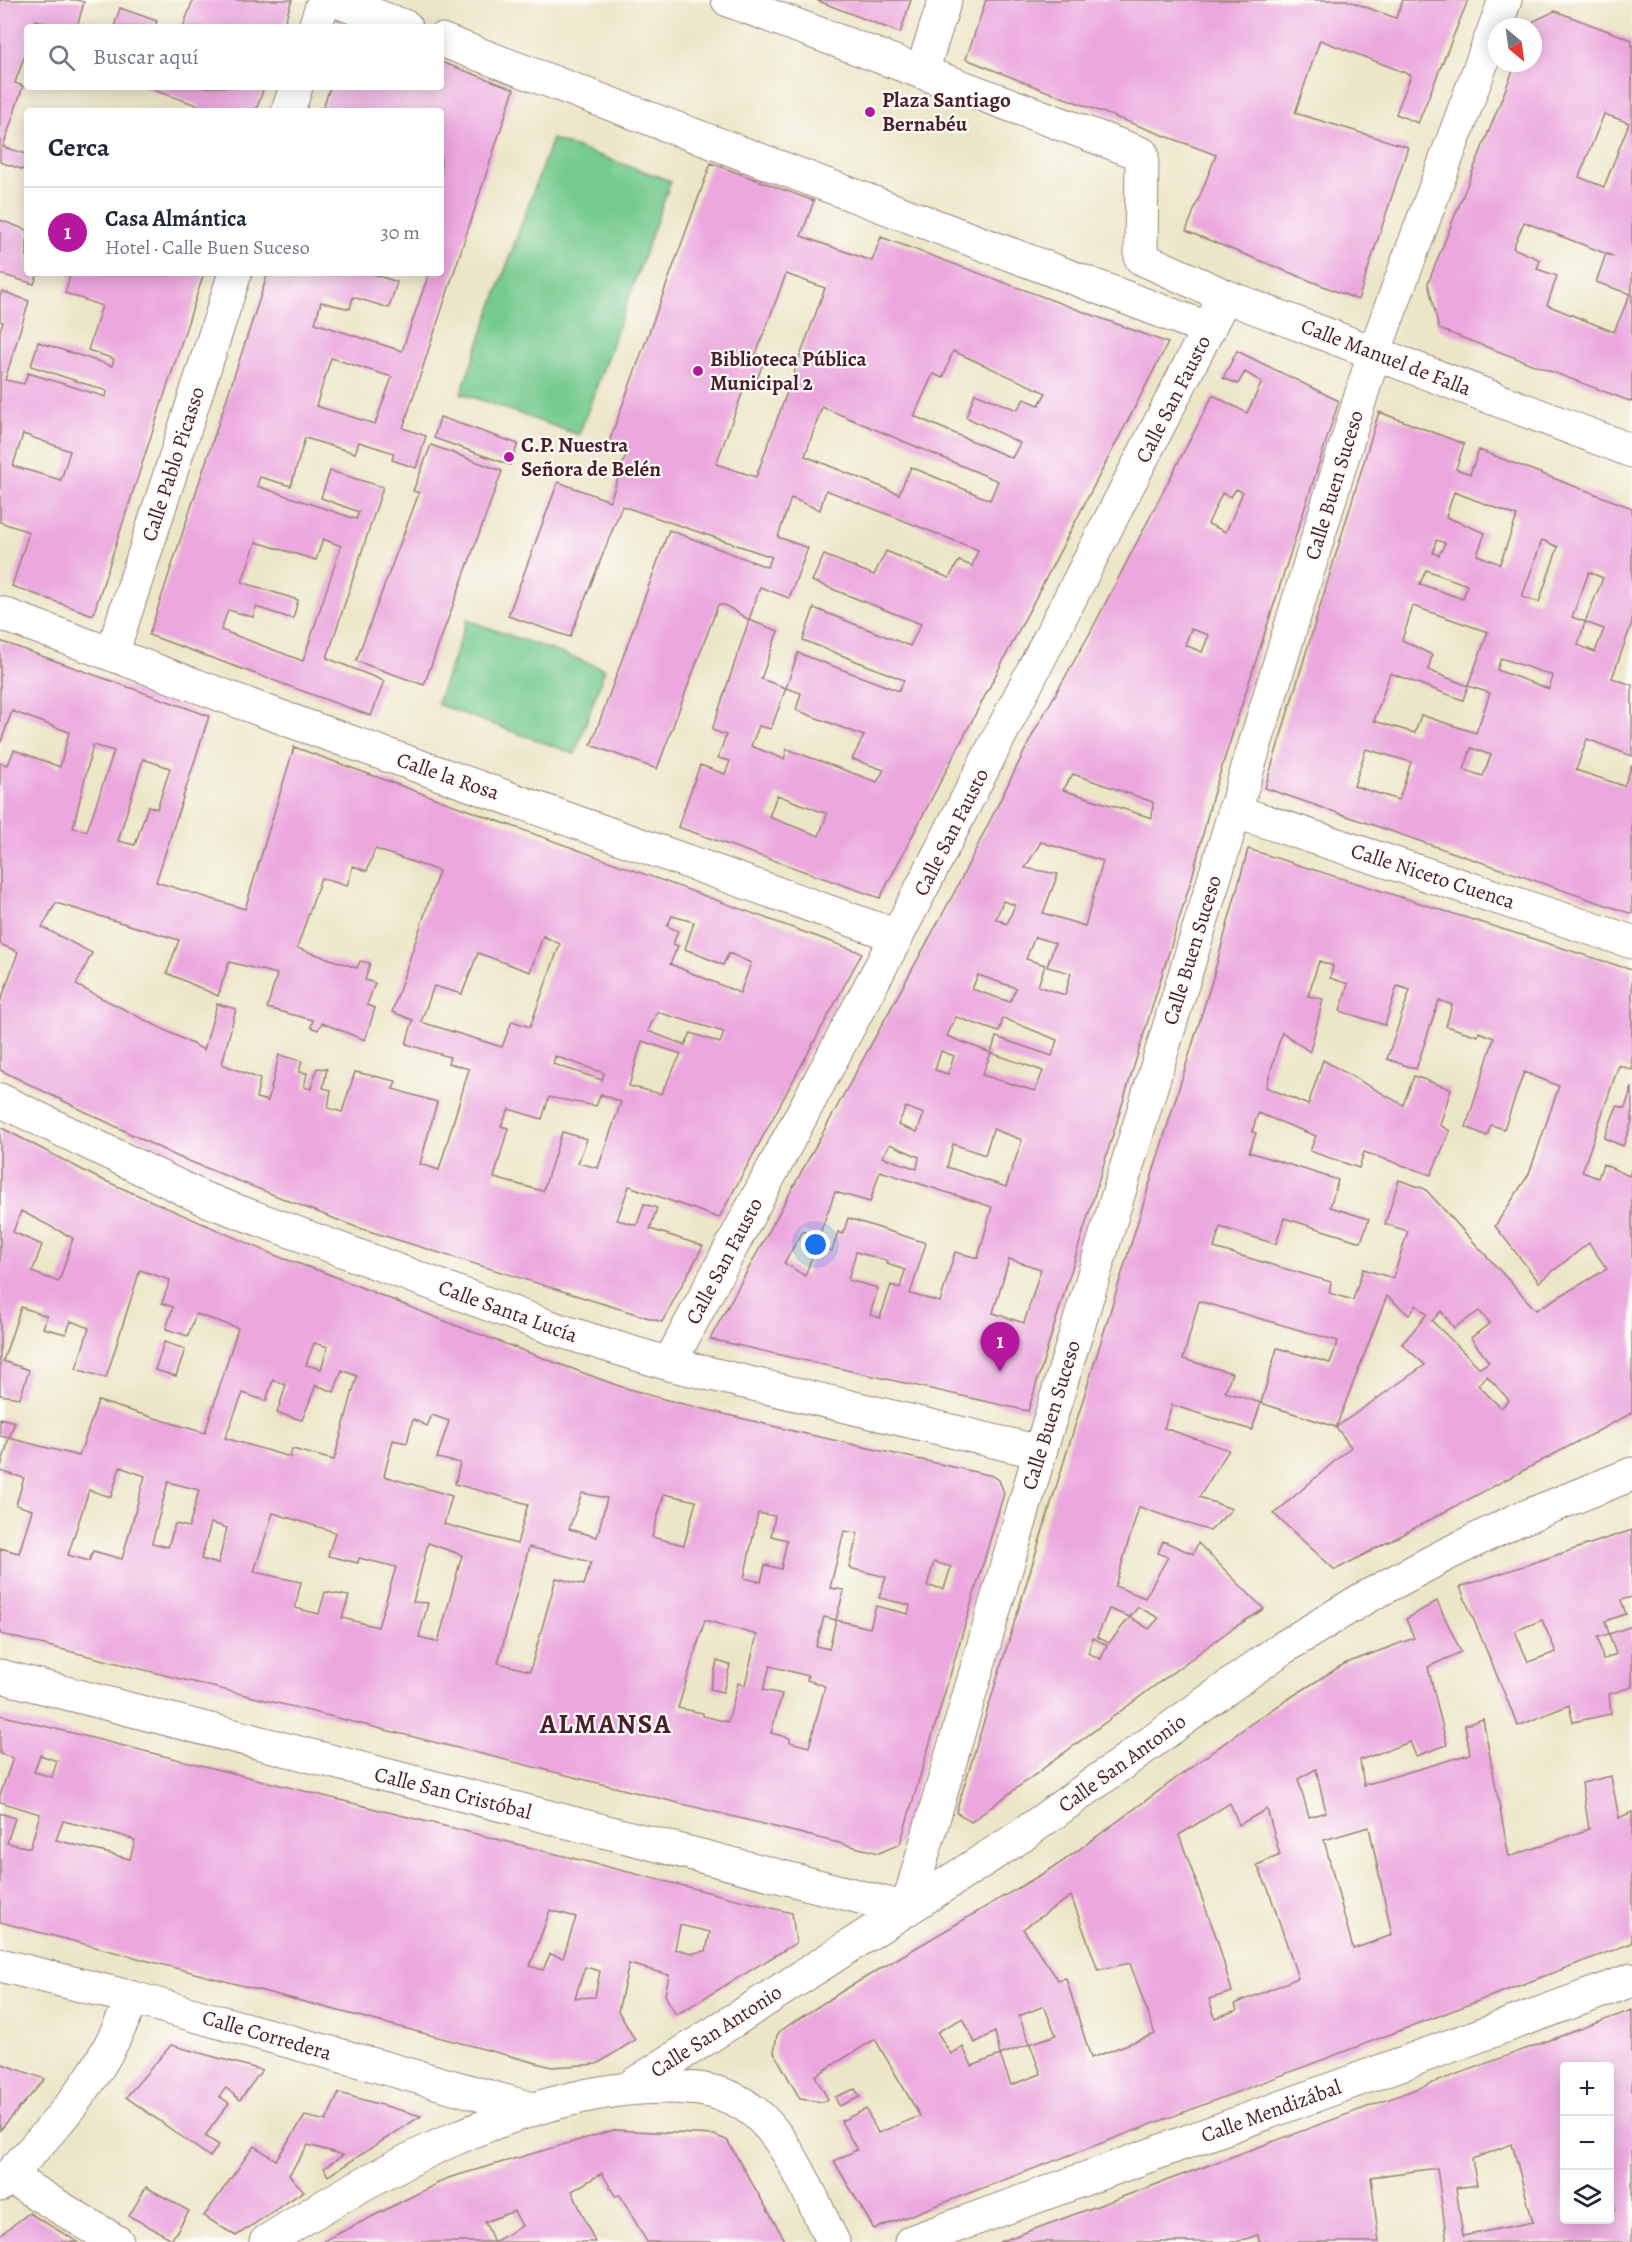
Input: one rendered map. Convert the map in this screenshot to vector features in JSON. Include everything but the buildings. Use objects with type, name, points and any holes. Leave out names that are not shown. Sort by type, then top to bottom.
[{"type":"street","points":[[316,24],[324,0]]},
{"type":"street","points":[[334,0],[398,24]]},
{"type":"street","points":[[729,0],[922,71],[945,0]]},
{"type":"street","name":"Calle Buen Suceso","points":[[907,1910],[1040,1452],[1374,353],[1505,0]]},
{"type":"street","points":[[444,41],[1209,329]]},
{"type":"street","name":"Calle Manuel de Falla","points":[[922,71],[1142,154],[1141,258],[1225,296],[1632,451]]},
{"type":"street","points":[[289,108],[295,90]]},
{"type":"street","name":"Calle Pablo Picasso","points":[[112,654],[234,276]]},
{"type":"street","name":"Calle San Fausto","points":[[669,1364],[897,936],[1225,296]]},
{"type":"street","name":"Calle la Rosa","points":[[0,614],[297,723],[897,936]]},
{"type":"street","name":"Calle Niceto Cuenca","points":[[1234,811],[1632,942]]},
{"type":"street","name":"Calle Santa Lucía","points":[[0,1100],[207,1200],[558,1330],[669,1364],[1040,1452]]},
{"type":"street","name":"Calle San Antonio","points":[[630,2087],[1021,1836],[1281,1649],[1361,1600],[1515,1521],[1632,1474]]},
{"type":"street","name":"Calle San Cristóbal","points":[[0,1676],[907,1910]]},
{"type":"street","name":"Calle Corredera","points":[[0,1965],[134,1998],[533,2109]]},
{"type":"street","name":"Calle Mendizábal","points":[[911,2242],[1632,1980]]},
{"type":"street","points":[[117,2242],[4,2180],[63,2115],[93,2075],[134,1998]]},
{"type":"street","points":[[266,2242],[384,2173],[436,2148],[533,2109],[630,2087],[678,2087],[705,2089],[736,2099],[754,2112],[776,2135],[792,2161],[833,2242]]},
{"type":"green space","points":[[552,139],[671,181],[579,435],[461,393]]},
{"type":"green space","points":[[467,620],[605,669],[575,754],[437,704]]},
{"type":"place","name":"Plaza Santiago Bernabéu","points":[[870,112]]},
{"type":"place","name":"Biblioteca Pública Municipal 2","points":[[698,371]]},
{"type":"place","name":"C.P. Nuestra Señora de Belén","points":[[509,457]]},
{"type":"place","name":"Casa Almántica","points":[[1000,1372]]},
{"type":"district","name":"ALMANSA","points":[[606,1724]]}]
